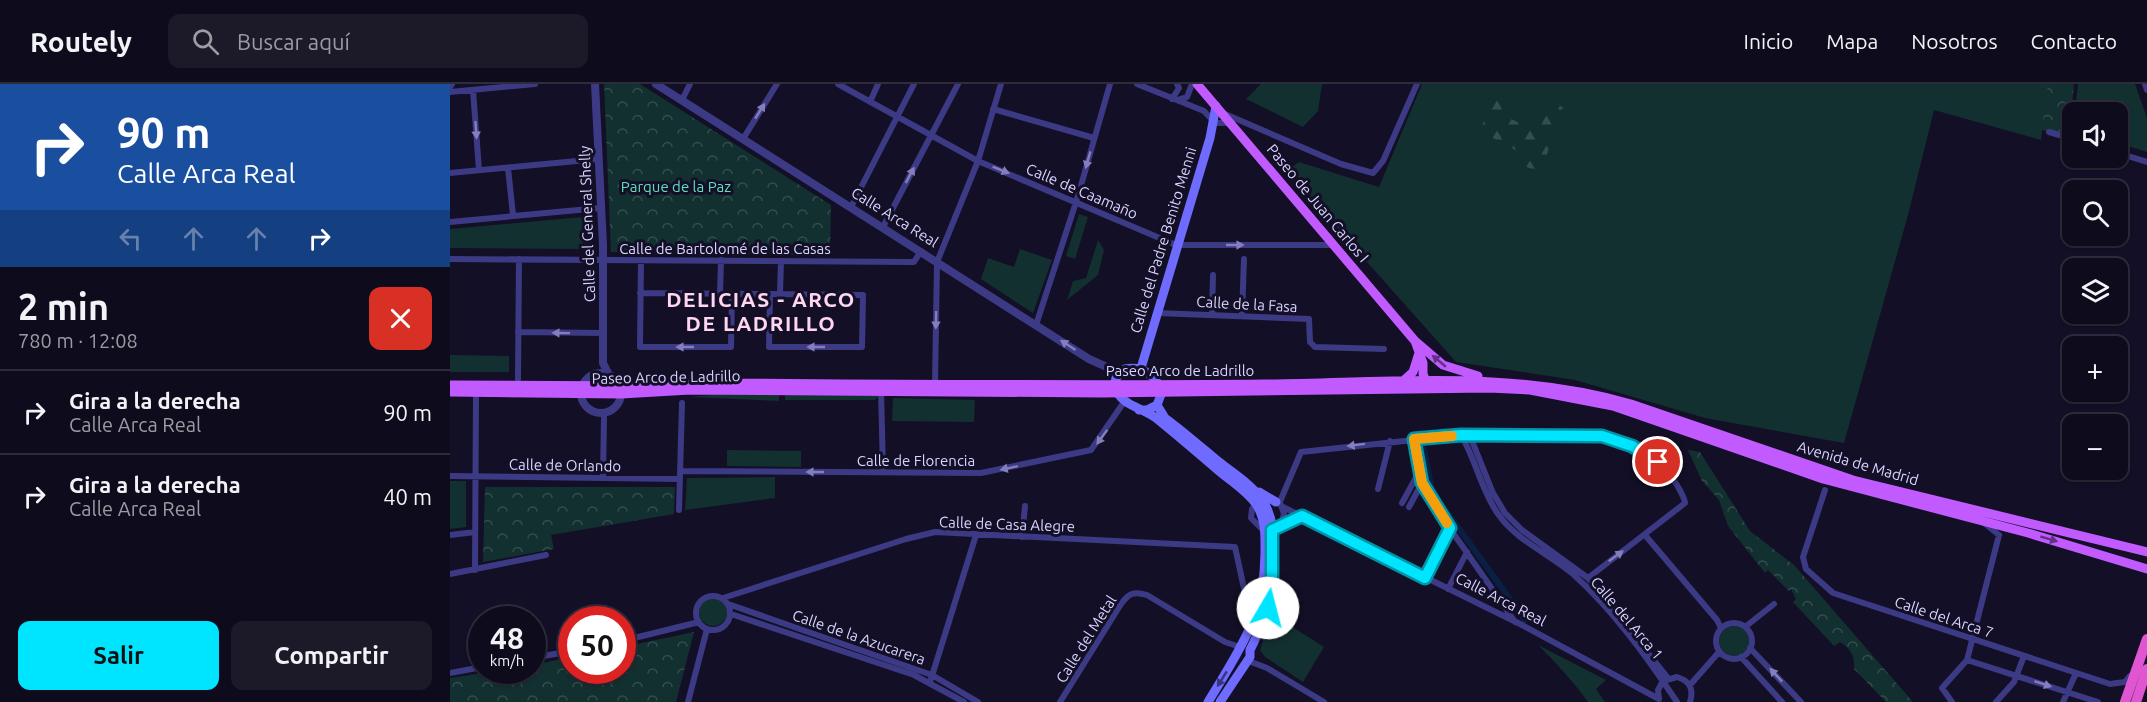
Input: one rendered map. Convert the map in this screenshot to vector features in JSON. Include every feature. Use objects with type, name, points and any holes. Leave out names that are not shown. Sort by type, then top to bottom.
[{"type":"highway","points":[[2125,702],[2147,639]]},
{"type":"highway","points":[[2136,702],[2147,669]]},
{"type":"main road","name":"Paseo de Juan Carlos I","points":[[1197,84],[1415,341],[1443,365],[1467,375]]},
{"type":"main road","name":"Calle del Padre Benito Menni","points":[[1141,368],[1176,245],[1219,109]]},
{"type":"main road","name":"Paseo de Juan Carlos I","points":[[1415,341],[1428,385]]},
{"type":"main road","points":[[1403,381],[1413,372],[1419,353]]},
{"type":"main road","points":[[1259,502],[1155,418],[1125,402],[1115,389],[1120,373],[1125,369],[1141,368],[1161,388],[1157,405],[1165,418],[1254,489],[1279,504]]},
{"type":"main road","name":"Avenida de Madrid","points":[[1467,375],[1544,380],[1566,388],[1631,404],[1853,480],[2147,552]]},
{"type":"main road","name":"Paseo Arco de Ladrillo","points":[[450,392],[879,388],[945,391],[1403,381],[1428,385]]},
{"type":"main road","name":"Avenida de Madrid","points":[[1428,385],[1508,381],[1566,388]]},
{"type":"main road","name":"Paseo Arco de Ladrillo","points":[[879,388],[935,384],[1115,389]]},
{"type":"main road","name":"Paseo Arco de Ladrillo","points":[[450,385],[582,390]]},
{"type":"main road","name":"Paseo Arco de Ladrillo","points":[[1161,388],[1428,385]]},
{"type":"main road","name":"Avenida de Madrid","points":[[1428,385],[1530,390],[1613,406],[1823,479],[2015,529],[2147,569]]},
{"type":"main road","points":[[1139,410],[1147,410],[1157,405]]},
{"type":"main road","points":[[1208,702],[1263,622],[1270,593],[1269,530],[1254,489]]},
{"type":"main road","points":[[1220,702],[1243,653],[1261,600],[1269,530]]},
{"type":"street","points":[[450,92],[535,84]]},
{"type":"street","name":"Calle del General Shelly","points":[[595,84],[603,260],[603,363],[620,390]]},
{"type":"street","name":"Calle Arca Real","points":[[656,84],[1089,359],[1120,373]]},
{"type":"street","points":[[682,100],[690,84]]},
{"type":"street","points":[[743,139],[777,84]]},
{"type":"street","name":"Calle de Caamaño","points":[[838,84],[978,160],[1176,245],[1334,245]]},
{"type":"street","points":[[870,102],[878,84]]},
{"type":"street","points":[[852,207],[914,84]]},
{"type":"street","points":[[883,227],[958,84]]},
{"type":"street","points":[[945,391],[935,384],[938,261],[978,160],[1001,84]]},
{"type":"street","points":[[1036,325],[1076,202],[1110,84]]},
{"type":"street","points":[[1137,84],[1204,111],[1214,121],[1251,125]]},
{"type":"street","points":[[1175,100],[1179,87],[1177,84]]},
{"type":"street","points":[[1175,100],[1187,97],[1192,84]]},
{"type":"street","points":[[1219,109],[1341,164],[1373,173],[1383,161],[1418,84]]},
{"type":"street","points":[[2145,84],[2147,90]]},
{"type":"street","points":[[473,90],[479,170]]},
{"type":"street","points":[[993,109],[1094,138]]},
{"type":"street","points":[[2049,132],[2062,136]]},
{"type":"street","points":[[2128,156],[2147,162]]},
{"type":"street","points":[[450,173],[598,159]]},
{"type":"street","points":[[508,168],[513,215]]},
{"type":"street","points":[[450,222],[600,208]]},
{"type":"street","name":"Calle de Bartolomé de las Casas","points":[[450,259],[914,262],[921,251]]},
{"type":"street","points":[[518,379],[519,259]]},
{"type":"street","points":[[1242,315],[1244,259]]},
{"type":"street","points":[[641,260],[640,347],[731,347],[732,294]]},
{"type":"street","points":[[720,294],[721,260]]},
{"type":"street","points":[[780,294],[781,261]]},
{"type":"street","points":[[1212,314],[1213,275]]},
{"type":"street","points":[[640,293],[780,294],[863,296],[862,347],[770,347],[770,294]]},
{"type":"street","name":"Calle de la Fasa","points":[[1157,313],[1309,319],[1310,342],[1315,347],[1384,349]]},
{"type":"street","points":[[518,332],[603,333]]},
{"type":"street","points":[[596,374],[603,363]]},
{"type":"street","points":[[604,414],[589,408],[582,390],[588,378],[596,374],[609,375]]},
{"type":"street","points":[[879,388],[883,405],[883,472]]},
{"type":"street","points":[[604,414],[618,403],[620,390]]},
{"type":"street","points":[[475,570],[476,393]]},
{"type":"street","name":"Calle de Florencia","points":[[681,471],[981,473],[1092,450],[1125,402]]},
{"type":"street","points":[[680,510],[682,403]]},
{"type":"street","points":[[603,478],[604,414]]},
{"type":"street","points":[[1281,525],[1284,514],[1279,504],[1301,452],[1461,435],[1602,436],[1619,440],[1654,457],[1672,478],[1685,502],[1588,578]]},
{"type":"street","name":"Calle del Arca 1","points":[[1461,435],[1487,497],[1497,513],[1518,536],[1568,570],[1587,587],[1666,680]]},
{"type":"street","name":"Calle del Arca 1","points":[[1470,436],[1493,493],[1505,513],[1522,530],[1588,578],[1666,680]]},
{"type":"street","points":[[1414,439],[1422,483],[1515,622]]},
{"type":"street","points":[[1378,489],[1390,441]]},
{"type":"street","points":[[1402,503],[1419,472]]},
{"type":"street","name":"Calle de Orlando","points":[[450,476],[680,479]]},
{"type":"street","points":[[1409,507],[1422,483]]},
{"type":"street","name":"Calle del Arca 7","points":[[1825,490],[1803,557],[1806,568],[1833,593],[2110,684],[2125,682],[2143,650]]},
{"type":"street","points":[[1259,502],[1251,514],[1253,522],[1269,530],[1302,516]]},
{"type":"street","name":"Calle Arca Real","points":[[1259,502],[1279,504],[1515,622],[1657,697],[1666,680]]},
{"type":"street","points":[[1022,537],[1025,506]]},
{"type":"street","points":[[1981,520],[1999,536]]},
{"type":"street","points":[[1425,578],[1450,528]]},
{"type":"street","points":[[1999,536],[2015,529]]},
{"type":"street","points":[[450,535],[475,531]]},
{"type":"street","name":"Calle de Casa Alegre","points":[[723,598],[924,534],[1235,547],[1245,593],[1261,600]]},
{"type":"street","points":[[930,682],[976,535]]},
{"type":"street","points":[[1645,535],[1723,627]]},
{"type":"street","points":[[1952,702],[1942,688],[1967,660],[1999,536]]},
{"type":"street","points":[[1448,589],[1467,552]]},
{"type":"street","points":[[450,574],[546,555]]},
{"type":"street","name":"Calle del Metal","points":[[1060,702],[1128,594],[1136,592],[1147,595],[1243,653]]},
{"type":"street","points":[[712,596],[723,598],[728,604],[730,614],[723,628],[707,629],[699,622],[697,608],[703,599],[712,596]]},
{"type":"street","name":"Calle de la Azucarera","points":[[728,604],[932,675],[978,702]]},
{"type":"street","points":[[1747,629],[1774,604]]},
{"type":"street","name":"Calle de la Azucarera","points":[[730,614],[750,618],[930,682],[964,702]]},
{"type":"street","points":[[636,638],[699,622]]},
{"type":"street","points":[[1733,623],[1747,629],[1752,639],[1750,648],[1741,657],[1731,659],[1719,655],[1716,640],[1723,627],[1733,623]]},
{"type":"street","points":[[688,702],[707,629]]},
{"type":"street","points":[[1750,648],[1801,702]]},
{"type":"street","points":[[1243,653],[1323,702]]},
{"type":"street","points":[[1688,683],[1719,655]]},
{"type":"street","points":[[1996,702],[2017,676],[2024,656]]},
{"type":"street","points":[[1741,657],[1782,702]]},
{"type":"street","points":[[1967,660],[2098,702]]},
{"type":"street","points":[[450,673],[468,670]]},
{"type":"street","points":[[2064,702],[2076,673]]},
{"type":"street","points":[[1677,702],[1666,680],[1677,677],[1688,683],[1692,695],[1690,702]]},
{"type":"green space","name":"Parque de la Paz","points":[[604,84],[640,84],[831,205],[830,255],[611,252]]},
{"type":"green space","points":[[1261,84],[1322,84],[1318,111],[1303,127],[1246,99]]},
{"type":"green space","points":[[1422,84],[2071,84],[2043,123],[2041,140],[1934,110],[1908,215],[1844,443],[1705,418],[1575,380],[1456,362],[1286,171],[1299,162],[1379,187]]},
{"type":"green space","points":[[1496,84],[1512,84],[1506,90],[1510,103],[1508,108],[1501,110],[1502,115],[1533,129],[1554,104],[1563,107],[1543,166],[1540,168],[1529,168],[1521,163],[1521,153],[1493,138],[1482,126]]},
{"type":"green space","points":[[2048,84],[2074,84],[2072,102],[2062,102],[2062,136],[2042,130]]},
{"type":"green space","points":[[2078,84],[2135,84],[2147,118],[2147,152],[2128,146],[2128,102],[2076,102]]},
{"type":"green space","points":[[1079,214],[1088,217],[1075,259],[1066,256]]},
{"type":"green space","points":[[593,216],[592,249],[450,248],[450,229]]},
{"type":"green space","points":[[1098,240],[1104,250],[1098,275],[1067,300],[1073,281],[1086,278]]},
{"type":"green space","points":[[1020,249],[1052,260],[1033,313],[981,279],[988,258],[1014,267]]},
{"type":"green space","points":[[450,355],[509,356],[509,372],[450,372]]},
{"type":"green space","points":[[733,393],[779,394],[779,401],[689,397]]},
{"type":"green space","points":[[785,393],[879,394],[879,396],[875,400],[785,400]]},
{"type":"green space","points":[[893,398],[975,400],[974,422],[892,421]]},
{"type":"green space","points":[[727,450],[801,451],[801,467],[727,466]]},
{"type":"green space","points":[[1688,450],[1700,452],[1750,531],[1794,565],[1913,702],[1886,702],[1854,669],[1852,653],[1847,647],[1840,642],[1834,646],[1793,602],[1796,599],[1791,589],[1789,591],[1768,570],[1765,573],[1728,526],[1719,500],[1702,481]]},
{"type":"green space","points":[[775,477],[775,498],[685,510],[687,478]]},
{"type":"green space","points":[[450,481],[466,481],[466,527],[450,529]]},
{"type":"green space","points":[[485,487],[675,487],[674,514],[551,535],[554,549],[483,562]]},
{"type":"green space","points":[[713,598],[723,602],[727,612],[723,622],[713,626],[703,622],[699,612],[703,602]]},
{"type":"green space","points":[[1272,614],[1324,647],[1303,682],[1265,657],[1260,650]]},
{"type":"green space","points":[[1734,626],[1740,627],[1748,635],[1748,647],[1740,655],[1734,656],[1728,655],[1720,647],[1719,641],[1720,635],[1728,627]]},
{"type":"green space","points":[[694,632],[676,702],[450,702],[450,678],[468,675],[468,684],[546,684],[546,662],[558,660],[558,684],[636,684],[636,644]]},
{"type":"green space","points":[[1538,645],[1606,680],[1596,689],[1605,702],[1588,702]]},
{"type":"waterway","points":[[1423,444],[1431,485],[1439,501],[1525,620]]},
{"type":"slow traffic","points":[[1447,523],[1433,504],[1422,483],[1414,439],[1452,436]]},
{"type":"district","name":"DELICIAS - ARCO DE LADRILLO","points":[[761,311]]},
{"type":"route","points":[[1268,608],[1272,578],[1272,530],[1302,516],[1425,578],[1450,528],[1422,483],[1414,439],[1461,435],[1602,436],[1619,440],[1645,452],[1658,462]]}]
